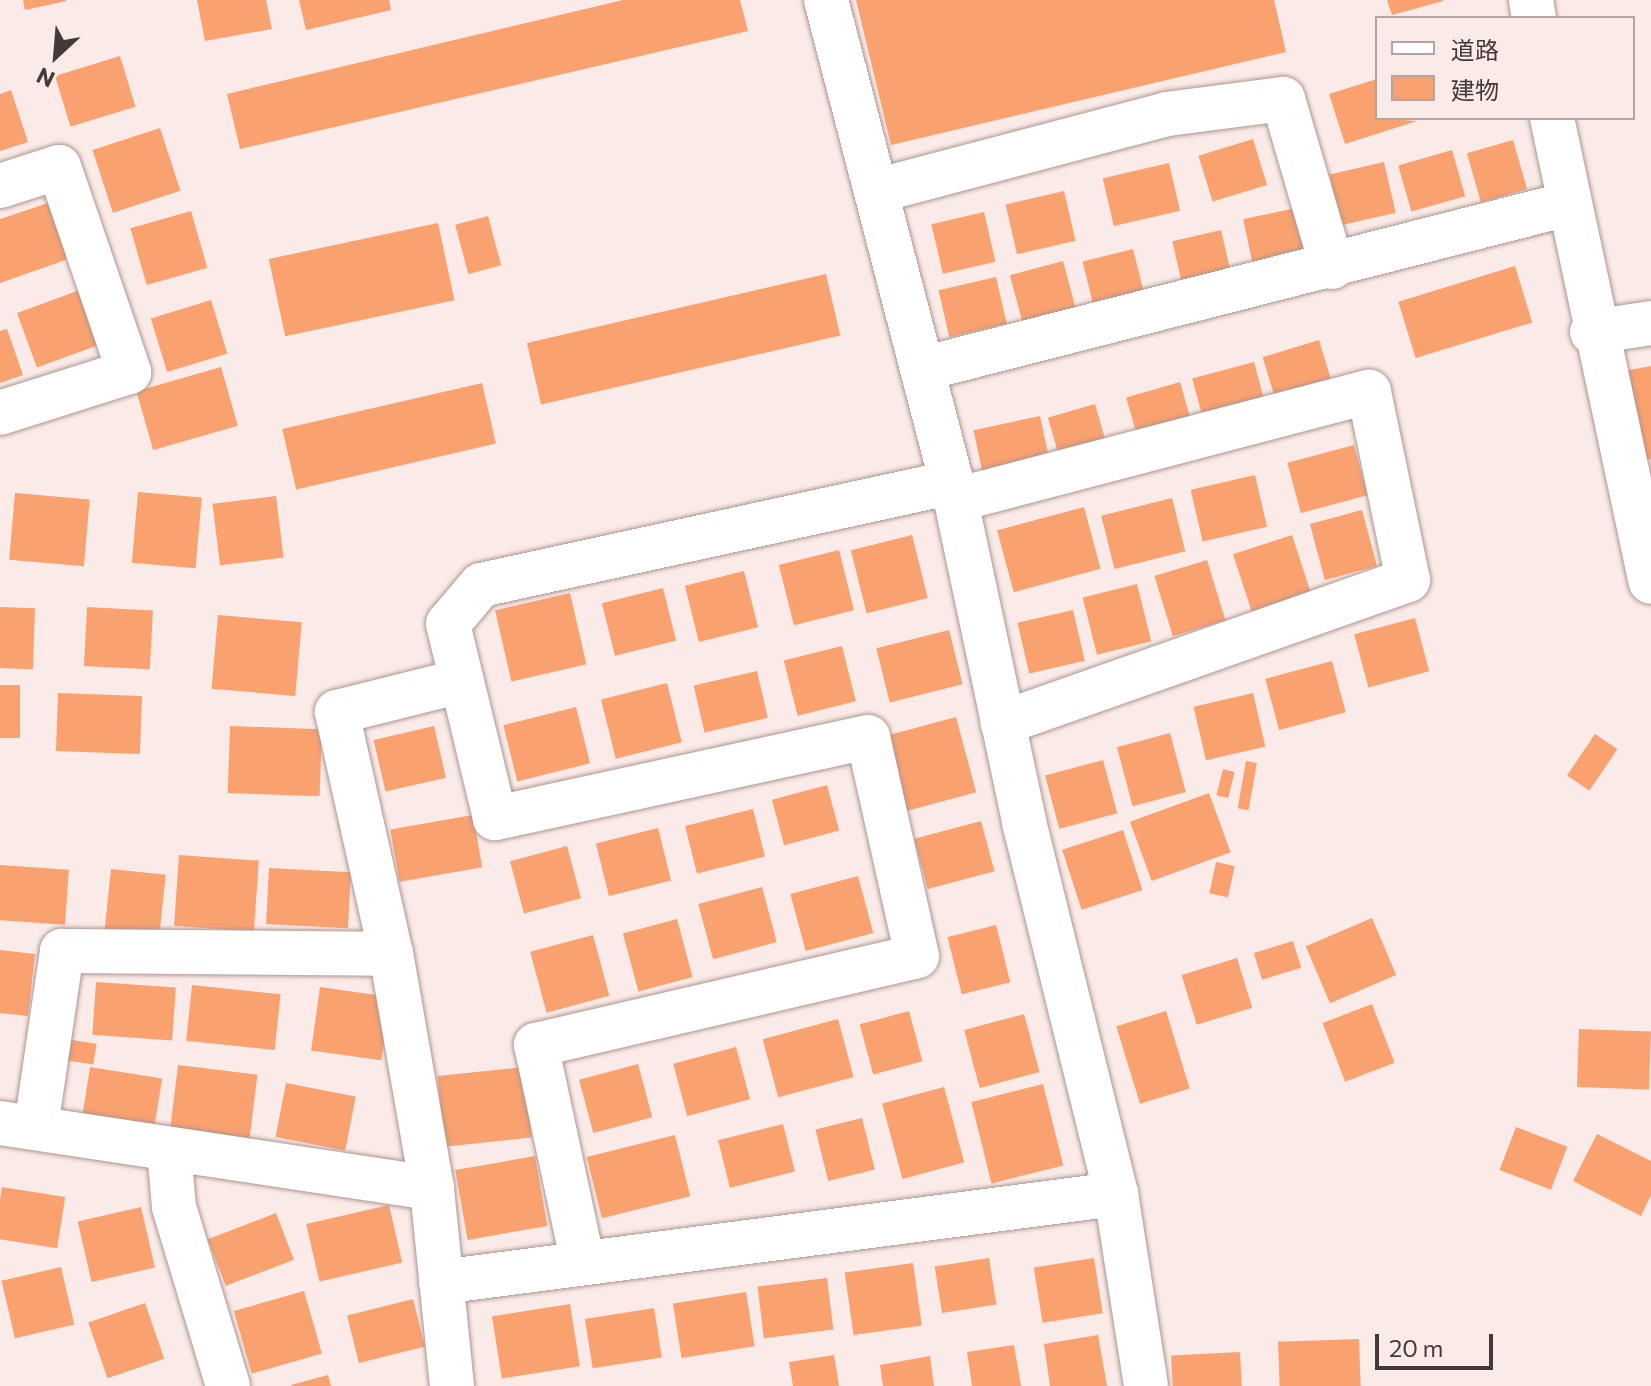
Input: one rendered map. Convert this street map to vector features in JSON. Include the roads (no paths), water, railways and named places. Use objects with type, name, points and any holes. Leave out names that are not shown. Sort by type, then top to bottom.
[{"type":"street","points":[[826,0],[954,491],[1003,723],[1116,1194],[1146,1386]]},
{"type":"street","points":[[876,191],[1167,114],[1283,99],[1332,267]]},
{"type":"street","points":[[1552,120],[1592,332],[1651,582]]},
{"type":"street","points":[[0,186],[59,167],[129,372],[0,413]]},
{"type":"street","points":[[922,369],[1332,267],[1568,204]]},
{"type":"street","points":[[1592,332],[1651,323]]},
{"type":"street","points":[[582,1259],[536,1045],[917,956],[868,737],[495,818],[448,624],[481,585],[954,491],[1369,392],[1408,580],[1003,723]]},
{"type":"street","points":[[452,1386],[432,1188],[391,954],[337,712],[461,681]]},
{"type":"street","points":[[391,954],[62,951],[18,1125],[432,1188]]},
{"type":"street","points":[[169,1150],[174,1207],[228,1386]]},
{"type":"street","points":[[441,1282],[582,1259],[1116,1194]]}]
